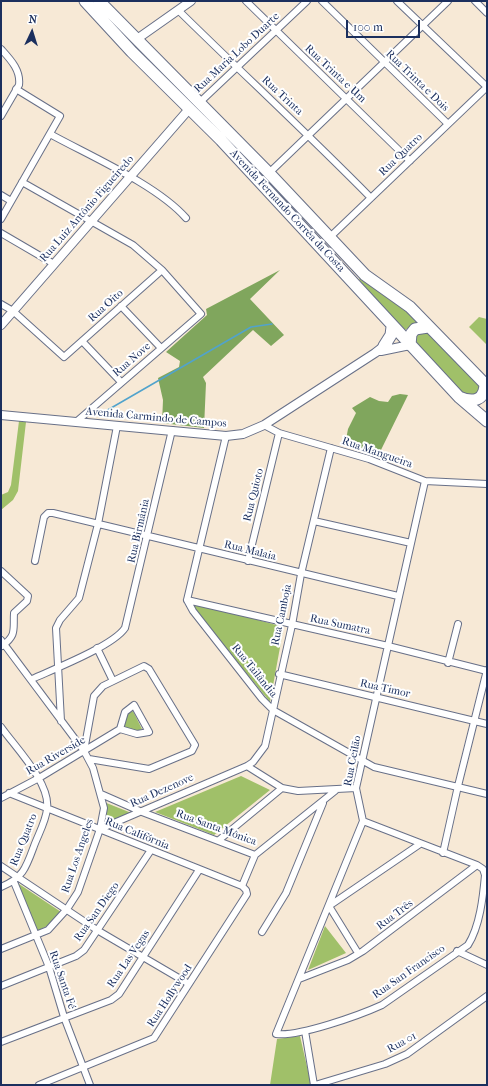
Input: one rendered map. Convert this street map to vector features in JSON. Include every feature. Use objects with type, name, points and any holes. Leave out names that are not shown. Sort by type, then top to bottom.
[{"type":"highway","name":"Avenida Fernando Corrêa da Costa","points":[[85,1],[107,24],[269,173],[365,275],[410,307],[486,385]]},
{"type":"highway","name":"Avenida Fernando Corrêa da Costa","points":[[99,1],[137,39],[392,327],[459,397],[487,421]]},
{"type":"highway","points":[[107,24],[114,27],[128,40],[137,39]]},
{"type":"highway","points":[[384,346],[391,335],[392,327]]},
{"type":"highway","points":[[401,335],[415,329],[428,327]]},
{"type":"highway","points":[[410,345],[411,334],[415,329]]},
{"type":"highway","points":[[459,397],[468,401],[480,397],[484,393],[486,385]]},
{"type":"main road","points":[[137,39],[191,1]]},
{"type":"main road","name":"Rua Luiz Antônio Figueiredo","points":[[1,324],[194,105]]},
{"type":"main road","name":"Avenida Carmindo de Campos","points":[[1,415],[226,436],[243,434],[264,425],[401,335]]},
{"type":"main road","points":[[375,353],[410,345]]},
{"type":"street","name":"Rua Trinta e Um","points":[[246,1],[275,31],[410,161]]},
{"type":"street","name":"Rua Maria Lobo Duarte","points":[[194,105],[307,1]]},
{"type":"street","name":"Rua Trinta e Dois","points":[[322,1],[382,62],[448,124]]},
{"type":"street","points":[[397,1],[487,87]]},
{"type":"street","points":[[269,173],[382,62],[448,1]]},
{"type":"street","points":[[475,1],[487,13]]},
{"type":"street","name":"Rua Trinta","points":[[178,10],[235,67],[309,135],[371,198]]},
{"type":"street","points":[[1,49],[14,65],[18,74],[19,82],[16,89],[4,105],[1,116]]},
{"type":"street","name":"Rua Quatro","points":[[330,238],[487,87]]},
{"type":"street","points":[[1,219],[60,116],[16,89]]},
{"type":"street","points":[[50,134],[130,177],[176,206],[186,218]]},
{"type":"street","points":[[22,182],[133,245],[162,270]]},
{"type":"street","points":[[1,195],[11,201]]},
{"type":"street","points":[[1,233],[54,264]]},
{"type":"street","name":"Rua Oito","points":[[13,311],[64,357],[162,270]]},
{"type":"street","name":"Rua Nove","points":[[76,422],[201,314],[162,270]]},
{"type":"street","points":[[1,304],[13,311]]},
{"type":"street","points":[[121,306],[161,348]]},
{"type":"street","points":[[82,341],[121,382]]},
{"type":"street","name":"Rua Mangueira","points":[[264,425],[279,433],[369,460],[425,481],[487,484]]},
{"type":"street","points":[[61,721],[56,628],[60,620],[79,598],[98,524],[117,426]]},
{"type":"street","name":"Rua Birmânia","points":[[97,648],[121,634],[126,628],[172,430]]},
{"type":"street","name":"Rua Quioto","points":[[248,561],[279,433]]},
{"type":"street","points":[[188,597],[226,436]]},
{"type":"street","name":"Rua Camboja","points":[[233,771],[253,762],[265,746],[292,625],[301,574],[331,448]]},
{"type":"street","name":"Rua Ceilão","points":[[363,821],[356,788],[425,481]]},
{"type":"street","name":"Rua Malaia","points":[[35,561],[42,524],[44,517],[48,513],[398,596]]},
{"type":"street","points":[[314,522],[410,543]]},
{"type":"street","points":[[1,571],[28,596],[27,602],[14,613],[14,632],[2,644]]},
{"type":"street","name":"Rua Sumatra","points":[[188,597],[292,625],[388,646],[448,663],[487,671]]},
{"type":"street","name":"Rua Tailândia","points":[[188,597],[198,617],[262,700],[273,710],[374,767],[458,786]]},
{"type":"street","points":[[448,663],[458,624]]},
{"type":"street","name":"Rua Los Angeles","points":[[1,949],[48,930],[68,909],[78,892],[100,829],[104,808],[101,794],[89,759],[32,679],[2,644]]},
{"type":"street","points":[[32,679],[97,648],[113,681]]},
{"type":"street","points":[[84,751],[94,696],[103,686],[144,666],[149,669],[195,745],[194,749],[149,769],[89,759]]},
{"type":"street","points":[[443,854],[458,786],[487,671]]},
{"type":"street","name":"Rua Timor","points":[[280,674],[487,724]]},
{"type":"street","points":[[134,705],[149,732],[137,734],[120,729],[125,712],[134,705]]},
{"type":"street","name":"Rua Quatro","points":[[1,727],[39,778],[46,796],[47,809],[31,853],[20,877]]},
{"type":"street","name":"Rua Riverside","points":[[1,798],[39,778],[120,729]]},
{"type":"street","points":[[247,766],[282,788],[298,791],[335,791],[356,788]]},
{"type":"street","name":"Rua Dezenove","points":[[100,829],[142,812],[233,771]]},
{"type":"street","points":[[458,786],[487,794]]},
{"type":"street","points":[[219,840],[282,788]]},
{"type":"street","name":"Rua Santa Mônica","points":[[101,794],[142,812],[219,840],[255,855],[324,802],[335,791]]},
{"type":"street","name":"Rua Califórnia","points":[[9,793],[242,886]]},
{"type":"street","points":[[262,932],[286,893],[324,802]]},
{"type":"street","points":[[299,979],[363,821],[443,854],[477,865]]},
{"type":"street","points":[[329,906],[420,844]]},
{"type":"street","name":"Rua San Diego","points":[[1,986],[76,956],[84,950],[152,850]]},
{"type":"street","points":[[242,886],[255,855]]},
{"type":"street","name":"Rua San Francisco","points":[[299,979],[276,1034],[305,1031],[382,1005],[457,951],[468,945],[472,939],[484,884],[485,875],[483,869],[477,865]]},
{"type":"street","name":"Rua Três","points":[[299,979],[348,960],[477,865]]},
{"type":"street","points":[[1,866],[20,877],[97,930],[189,984]]},
{"type":"street","name":"Rua Las Vegas","points":[[1,1042],[111,1000],[119,994],[199,870]]},
{"type":"street","points":[[1,887],[14,882],[20,877]]},
{"type":"street","name":"Rua Santa Fé","points":[[14,882],[49,967],[64,1017],[90,1085]]},
{"type":"street","name":"Rua Hollywood","points":[[39,1085],[152,1040],[244,902],[247,894],[246,890],[242,886]]},
{"type":"street","points":[[329,906],[358,953]]},
{"type":"street","points":[[457,951],[487,965]]},
{"type":"street","name":"Rua 01","points":[[314,1085],[385,1064],[407,1054],[487,996]]},
{"type":"street","points":[[305,1031],[314,1085]]},
{"type":"green space","points":[[280,270],[250,299],[284,335],[271,346],[253,330],[203,377],[206,383],[204,428],[162,423],[163,400],[158,378],[179,367],[180,361],[166,352],[207,315],[206,309]]},
{"type":"green space","points":[[362,276],[401,305],[418,322],[400,333],[377,306],[359,279]]},
{"type":"green space","points":[[479,317],[487,319],[487,345],[469,327]]},
{"type":"green space","points":[[426,332],[481,383],[482,392],[468,398],[413,344],[414,333]]},
{"type":"green space","points":[[400,394],[408,395],[379,454],[345,445],[348,429],[356,413],[352,408],[370,397],[379,401],[388,402],[392,396]]},
{"type":"green space","points":[[19,421],[26,422],[18,491],[13,500],[1,510],[1,495],[8,492],[11,485]]},
{"type":"green space","points":[[196,603],[280,626],[283,631],[270,702],[193,608]]},
{"type":"green space","points":[[133,711],[142,729],[137,731],[123,727],[125,715]]},
{"type":"green space","points":[[241,776],[270,790],[214,835],[155,812]]},
{"type":"green space","points":[[104,802],[134,814],[104,824],[107,813]]},
{"type":"green space","points":[[19,884],[61,912],[49,925],[35,932],[19,892]]},
{"type":"green space","points":[[325,926],[346,953],[308,970]]},
{"type":"green space","points":[[300,1036],[311,1084],[270,1085],[277,1039]]},
{"type":"waterway","points":[[99,415],[251,327],[272,324]]}]
